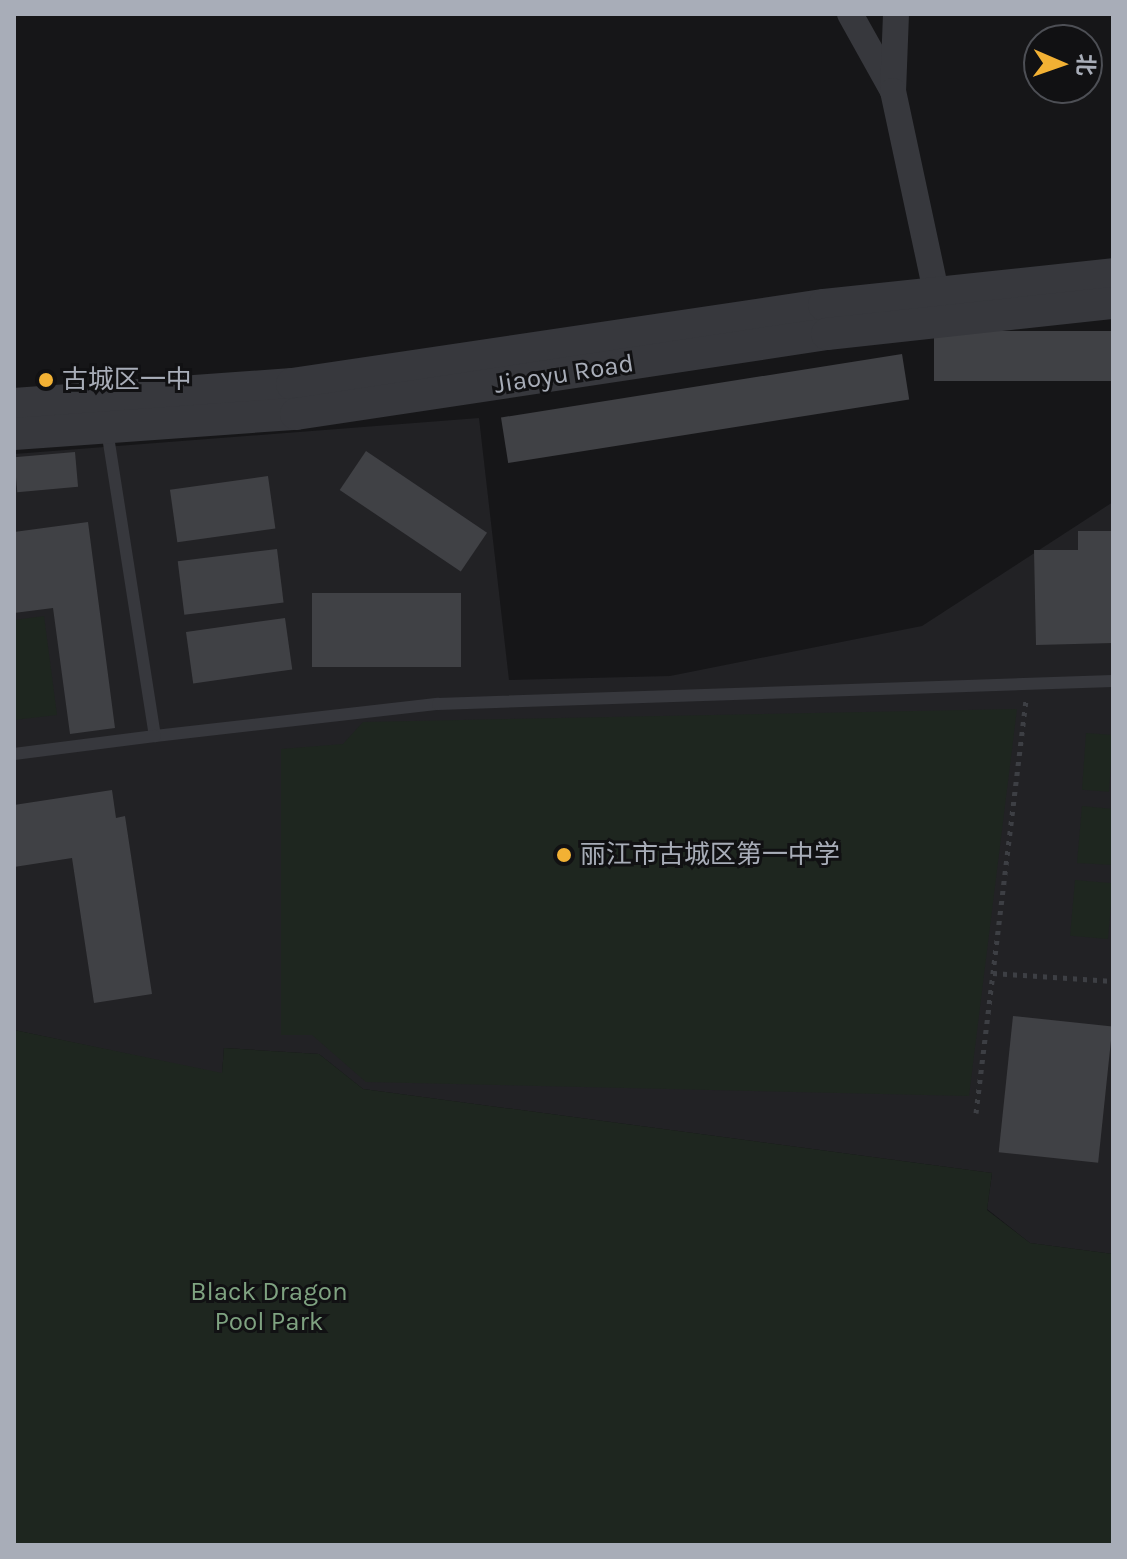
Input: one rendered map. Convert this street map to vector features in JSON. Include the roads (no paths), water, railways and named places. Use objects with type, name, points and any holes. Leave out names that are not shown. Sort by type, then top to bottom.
[{"type":"street","points":[[850,14],[893,91]]},
{"type":"street","points":[[896,14],[893,91],[936,292]]},
{"type":"street","name":"Jiaoyu Road","points":[[14,404],[292,384],[936,292],[1113,274]]},
{"type":"street","name":"Jiaoyu Road","points":[[14,434],[296,414],[827,334],[1113,303]]},
{"type":"lane","points":[[106,427],[155,736]]},
{"type":"lane","points":[[14,754],[438,704],[1113,681]]},
{"type":"place","name":"古城区一中","points":[[46,380]]},
{"type":"place","name":"丽江市古城区第一中学","points":[[564,855]]},
{"type":"park label","name":"Black Dragon Pool Park","points":[[269,1307]]}]
